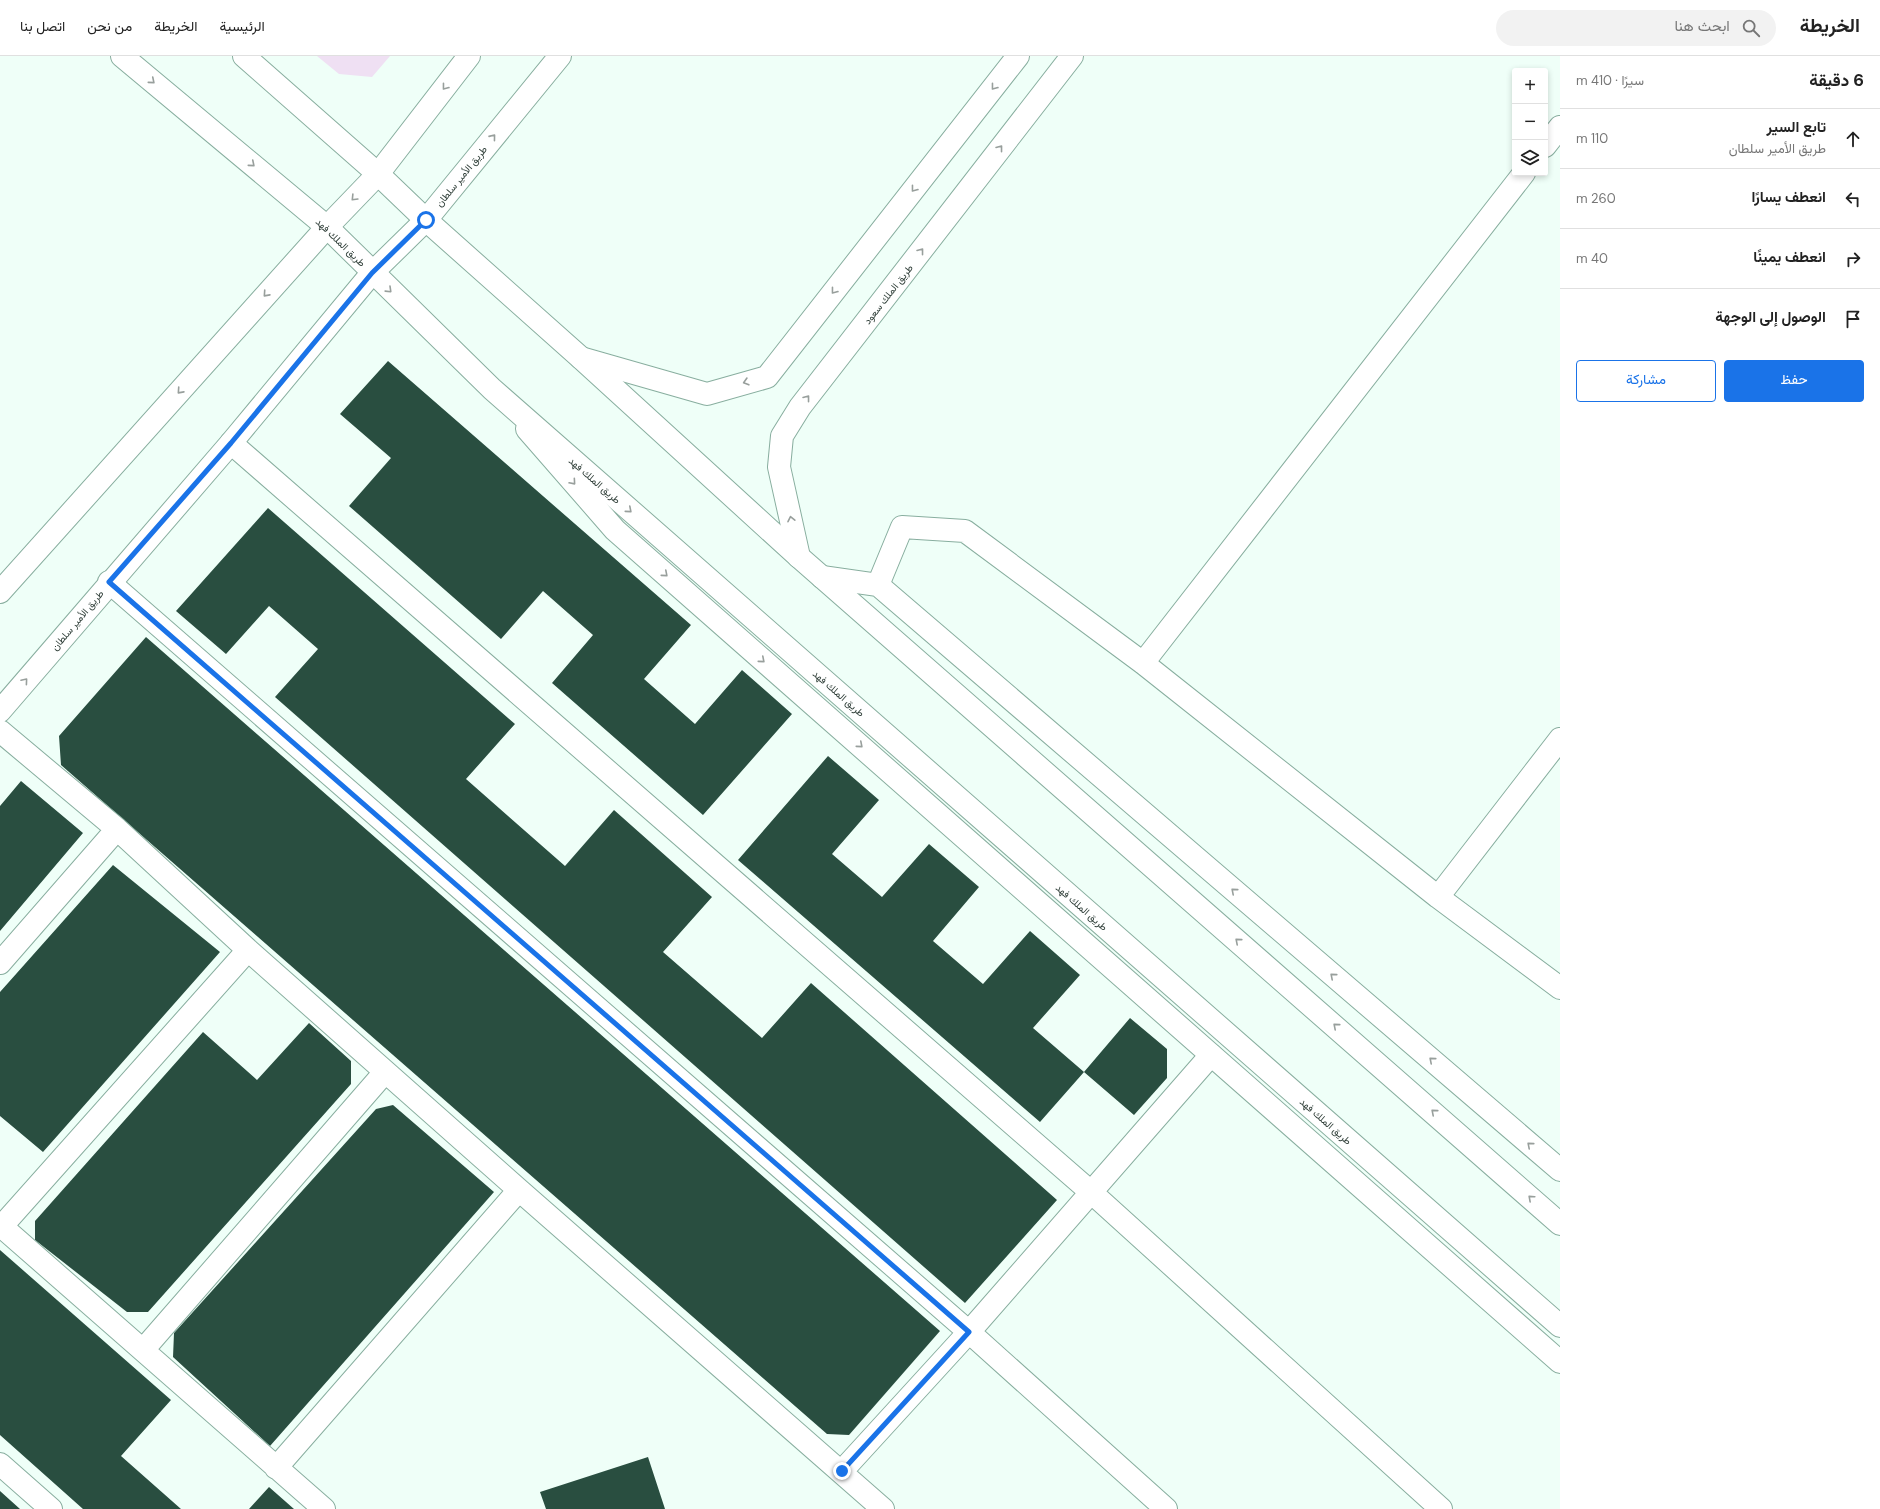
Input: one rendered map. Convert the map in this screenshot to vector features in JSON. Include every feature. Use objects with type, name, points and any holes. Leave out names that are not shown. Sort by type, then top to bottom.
[{"type":"main road","name":"طريق الملك فهد","points":[[122,56],[326,227],[492,389],[1560,1326]]},
{"type":"main road","points":[[244,56],[378,174],[426,220],[581,358],[799,557],[1560,1224]]},
{"type":"main road","points":[[0,592],[326,227],[378,174],[469,56]]},
{"type":"main road","name":"طريق الأمير سلطان","points":[[0,711],[109,582],[231,443],[372,273],[426,220],[560,56]]},
{"type":"main road","points":[[581,358],[707,394],[767,376],[1018,56]]},
{"type":"main road","name":"طريق الملك سعود","points":[[799,557],[779,467],[782,436],[800,406],[1072,56]]},
{"type":"main road","points":[[1548,142],[1560,127]]},
{"type":"main road","points":[[1143,663],[1522,176]]},
{"type":"main road","points":[[492,389],[615,530],[1560,1362]]},
{"type":"main road","points":[[231,443],[1092,1193],[1441,1509]]},
{"type":"main road","points":[[878,585],[902,527],[965,531],[1143,663],[1438,897],[1560,988]]},
{"type":"main road","points":[[822,577],[878,585],[1560,1170]]},
{"type":"main road","points":[[109,582],[969,1332],[1166,1509]]},
{"type":"main road","points":[[0,731],[117,829],[248,950],[385,1072],[842,1471],[883,1509]]},
{"type":"main road","points":[[1438,897],[1560,739]]},
{"type":"main road","points":[[0,963],[117,829]]},
{"type":"main road","points":[[248,950],[1,1226],[324,1509]]},
{"type":"main road","points":[[842,1471],[969,1332],[1212,1055]]},
{"type":"main road","points":[[143,1350],[385,1072]]},
{"type":"main road","points":[[276,1468],[519,1190]]},
{"type":"main road","points":[[0,1464],[51,1509]]},
{"type":"shaded area","points":[[317,56],[390,56],[372,77],[339,74]]},
{"type":"building","points":[[388,361],[691,625],[644,679],[695,724],[742,670],[792,714],[703,815],[552,683],[593,635],[543,591],[501,639],[349,506],[391,458],[340,414]]},
{"type":"building","points":[[268,508],[515,724],[466,779],[565,866],[614,810],[712,897],[663,952],[762,1038],[811,983],[1057,1200],[965,1303],[275,697],[318,649],[269,606],[226,654],[176,611]]},
{"type":"building","points":[[146,637],[940,1331],[849,1435],[827,1434],[61,765],[59,736]]},
{"type":"building","points":[[828,756],[879,800],[832,854],[882,897],[929,844],[979,887],[933,941],[983,984],[1030,931],[1080,975],[1033,1028],[1084,1072],[1040,1122],[738,860]]},
{"type":"building","points":[[21,781],[83,833],[0,931],[0,806]]},
{"type":"building","points":[[113,865],[220,952],[43,1152],[0,1116],[0,992]]},
{"type":"building","points":[[1130,1018],[1167,1049],[1167,1078],[1134,1115],[1084,1072]]},
{"type":"building","points":[[309,1023],[351,1061],[351,1084],[148,1312],[127,1312],[35,1240],[35,1221],[203,1032],[257,1080]]},
{"type":"building","points":[[393,1105],[494,1192],[270,1446],[173,1357],[174,1333],[376,1109]]},
{"type":"building","points":[[0,1250],[171,1400],[121,1456],[181,1509],[83,1509],[0,1435]]},
{"type":"building","points":[[648,1457],[665,1509],[546,1509],[540,1492]]},
{"type":"building","points":[[269,1487],[294,1509],[249,1509]]},
{"type":"building","points":[[0,1491],[20,1509],[0,1509]]},
{"type":"route","points":[[426,220],[372,273],[231,443],[109,582],[969,1332],[842,1471]]}]
